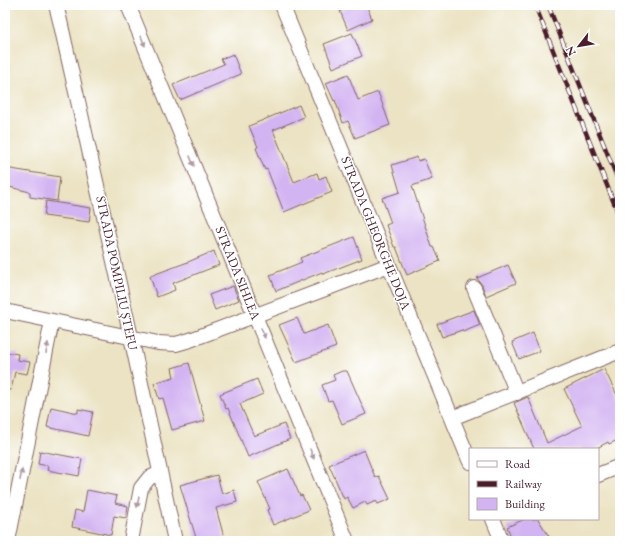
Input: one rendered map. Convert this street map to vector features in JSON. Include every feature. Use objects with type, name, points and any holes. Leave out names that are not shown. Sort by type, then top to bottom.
[{"type":"street","name":"STRADA POMPILIU ȘTEFU","points":[[56,5],[131,337],[174,541]]},
{"type":"street","name":"STRADA SIHLEA","points":[[128,5],[347,541]]},
{"type":"street","name":"STRADA GHEORGHE DOJA","points":[[282,5],[469,460]]},
{"type":"street","points":[[5,311],[158,343],[176,344],[256,316],[389,265]]},
{"type":"street","points":[[474,288],[517,393]]},
{"type":"street","points":[[8,541],[52,321]]},
{"type":"street","points":[[452,418],[620,351]]},
{"type":"street","points":[[599,475],[620,466]]},
{"type":"street","points":[[130,541],[141,488],[150,478],[160,473]]},
{"type":"street","points":[[493,520],[502,541]]},
{"type":"building","points":[[354,5],[366,5],[372,19],[348,30],[340,11]]},
{"type":"building","points":[[352,33],[362,56],[333,68],[324,44]]},
{"type":"building","points":[[233,54],[241,74],[180,100],[173,85],[224,64],[221,59]]},
{"type":"building","points":[[348,74],[358,100],[378,92],[390,125],[355,138],[348,121],[343,123],[335,100],[334,101],[326,83]]},
{"type":"building","points":[[299,105],[304,117],[273,130],[294,182],[317,173],[319,179],[326,176],[332,192],[284,212],[267,169],[265,170],[256,148],[258,147],[249,126]]},
{"type":"building","points":[[417,157],[418,161],[424,159],[432,179],[412,186],[432,247],[434,247],[440,261],[407,275],[386,225],[391,223],[382,198],[400,192],[392,165]]},
{"type":"building","points":[[5,168],[60,177],[57,201],[30,197],[30,192],[5,186]]},
{"type":"building","points":[[46,201],[91,208],[89,222],[44,216]]},
{"type":"building","points":[[354,237],[362,259],[323,274],[322,272],[276,291],[270,275],[302,262],[300,258]]},
{"type":"building","points":[[214,251],[219,265],[173,283],[175,290],[157,297],[150,276]]},
{"type":"building","points":[[508,265],[516,283],[486,296],[482,285],[477,278]]},
{"type":"building","points":[[233,286],[239,300],[215,310],[209,295]]},
{"type":"building","points":[[474,310],[480,325],[463,332],[462,330],[442,337],[437,324]]},
{"type":"building","points":[[297,318],[304,334],[328,325],[336,347],[296,362],[279,325]]},
{"type":"building","points":[[533,333],[540,351],[519,359],[512,342]]},
{"type":"building","points":[[5,352],[18,354],[17,360],[30,362],[27,374],[15,372],[11,390],[5,390]]},
{"type":"building","points":[[189,363],[205,421],[172,430],[163,398],[159,399],[154,383],[174,377],[172,368]]},
{"type":"building","points":[[604,369],[620,401],[620,439],[609,444],[608,442],[597,448],[534,448],[514,403],[528,397],[547,443],[582,426],[564,389]]},
{"type":"building","points":[[342,371],[347,371],[366,414],[342,424],[332,400],[328,401],[322,385],[335,380],[333,375]]},
{"type":"building","points":[[257,379],[263,394],[240,404],[254,436],[284,424],[290,439],[248,457],[228,408],[226,409],[220,394]]},
{"type":"building","points":[[51,407],[78,413],[78,409],[93,412],[88,436],[47,427]]},
{"type":"building","points":[[364,450],[375,477],[379,476],[390,499],[378,504],[376,501],[367,505],[365,502],[353,508],[347,497],[344,499],[329,465]]},
{"type":"building","points":[[40,451],[82,459],[79,476],[47,470],[48,466],[38,464]]},
{"type":"building","points":[[288,469],[300,496],[302,495],[309,510],[273,525],[267,510],[270,509],[258,482]]},
{"type":"building","points":[[217,475],[222,494],[234,490],[237,502],[216,508],[225,541],[197,541],[180,485]]},
{"type":"building","points":[[87,490],[117,496],[115,503],[128,506],[126,518],[114,516],[111,535],[72,527],[75,510],[83,512]]},
{"type":"building","points":[[523,520],[539,520],[552,541],[513,541],[507,527]]},
{"type":"railway","points":[[535,5],[620,218]]},
{"type":"railway","points":[[548,5],[620,185]]}]
